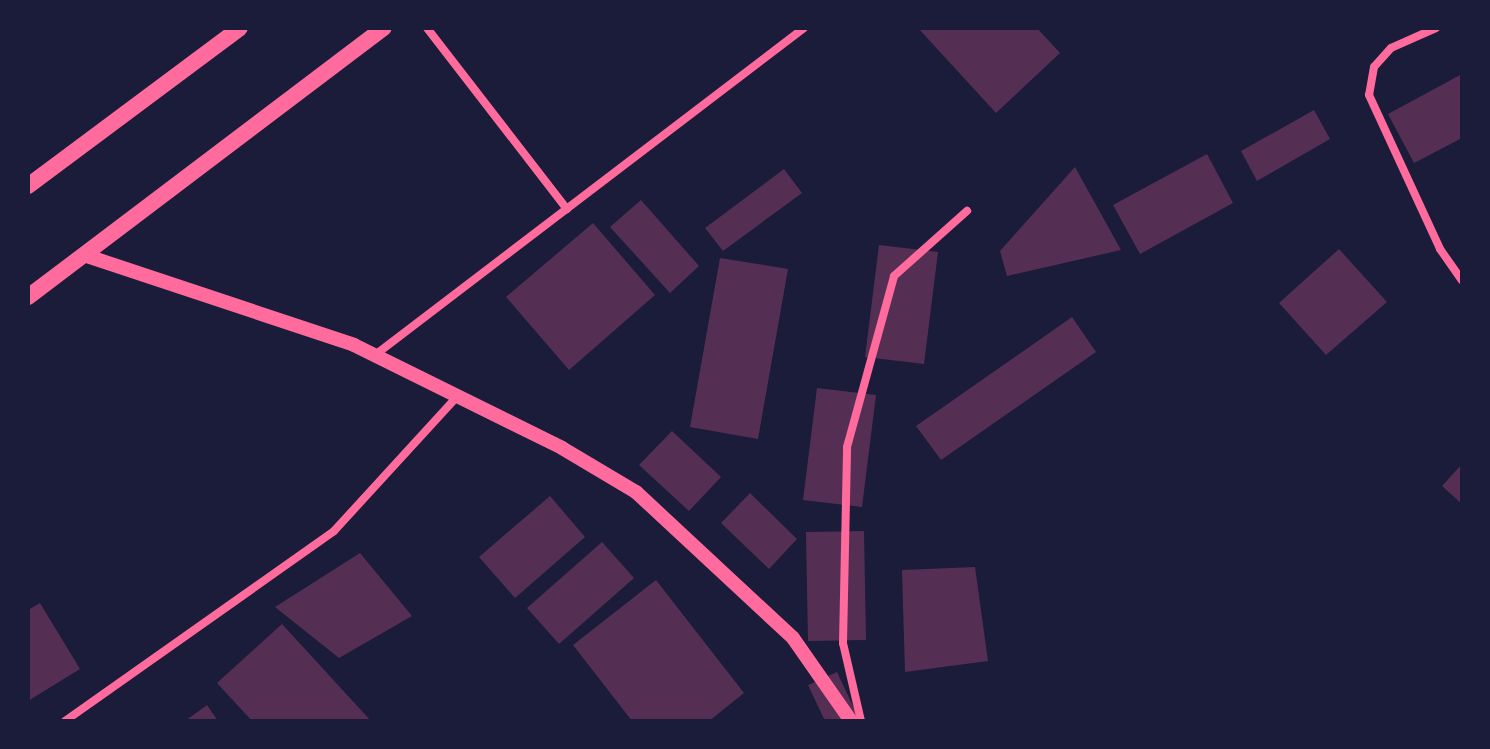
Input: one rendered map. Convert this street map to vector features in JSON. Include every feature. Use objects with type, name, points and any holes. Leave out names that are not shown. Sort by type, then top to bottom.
[{"type":"main road","points":[[29,183],[240,28]]},
{"type":"main road","points":[[28,297],[87,256],[384,28]]},
{"type":"street","points":[[427,28],[567,209]]},
{"type":"street","points":[[375,355],[804,28]]},
{"type":"street","points":[[1436,28],[1391,48],[1374,67],[1369,95],[1440,249],[1462,280]]},
{"type":"street","points":[[861,721],[843,643],[847,447],[894,276],[967,211]]},
{"type":"street","points":[[87,256],[375,355],[636,492],[793,638],[851,721]]},
{"type":"street","points":[[65,721],[334,531],[457,397]]},
{"type":"building","points":[[918,28],[1037,28],[1060,53],[996,113]]},
{"type":"building","points":[[1462,74],[1462,138],[1414,163],[1388,114]]},
{"type":"building","points":[[1314,110],[1330,139],[1257,181],[1241,151]]},
{"type":"building","points":[[1207,154],[1233,203],[1140,254],[1113,205]]},
{"type":"building","points":[[1075,167],[1121,250],[1007,276],[1000,251]]},
{"type":"building","points":[[784,169],[802,193],[723,251],[705,228]]},
{"type":"building","points":[[641,200],[699,266],[670,293],[610,227]]},
{"type":"building","points":[[593,223],[655,295],[569,370],[506,297]]},
{"type":"building","points":[[879,245],[938,252],[924,364],[865,357]]},
{"type":"building","points":[[1339,249],[1387,302],[1326,355],[1279,303]]},
{"type":"building","points":[[720,258],[788,269],[758,439],[690,427]]},
{"type":"building","points":[[1072,317],[1096,352],[941,460],[916,426]]},
{"type":"building","points":[[817,388],[876,395],[862,507],[803,500]]},
{"type":"building","points":[[672,431],[721,477],[689,511],[639,465]]},
{"type":"building","points":[[1462,464],[1462,504],[1442,486]]},
{"type":"building","points":[[750,493],[797,539],[769,569],[721,523]]},
{"type":"building","points":[[550,496],[585,537],[515,598],[479,557]]},
{"type":"building","points":[[864,531],[866,640],[808,641],[806,532]]},
{"type":"building","points":[[602,542],[634,578],[559,644],[527,608]]},
{"type":"building","points":[[360,553],[412,616],[339,658],[275,607]]},
{"type":"building","points":[[975,567],[988,661],[905,672],[902,570]]},
{"type":"building","points":[[656,580],[744,693],[709,721],[632,721],[573,645]]},
{"type":"building","points":[[40,603],[80,669],[28,701],[28,610]]},
{"type":"building","points":[[282,624],[371,721],[252,721],[217,683]]},
{"type":"building","points":[[837,672],[860,721],[825,721],[808,685]]},
{"type":"building","points":[[207,705],[218,721],[185,721]]}]
